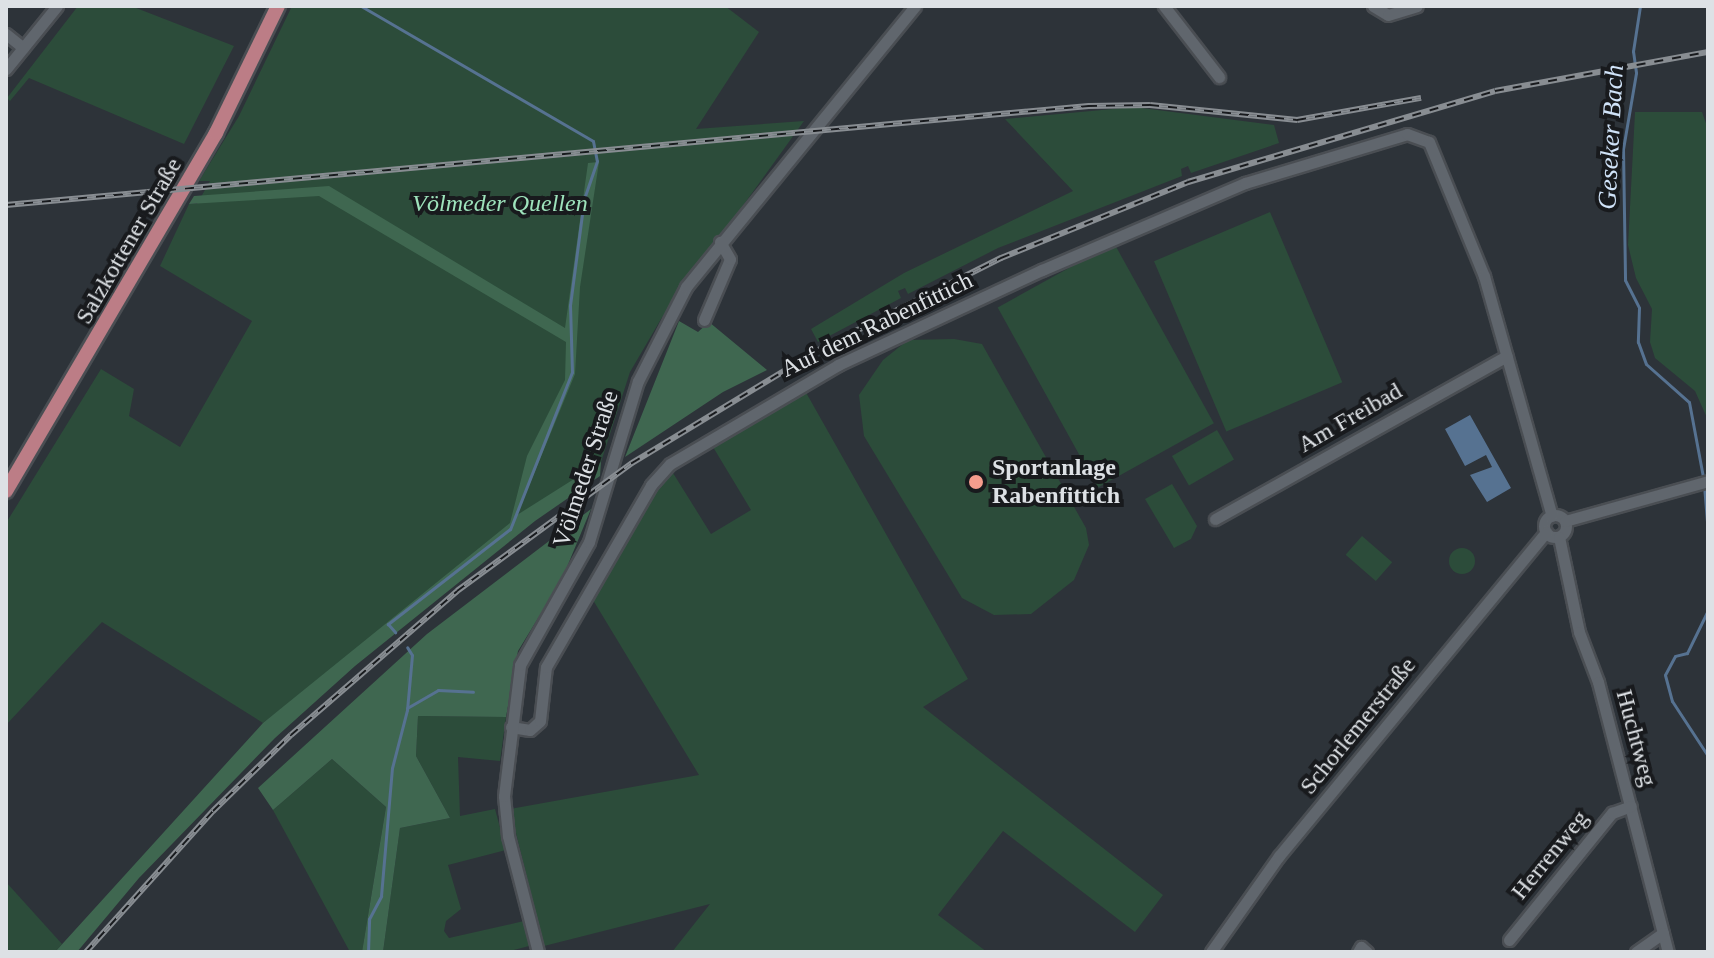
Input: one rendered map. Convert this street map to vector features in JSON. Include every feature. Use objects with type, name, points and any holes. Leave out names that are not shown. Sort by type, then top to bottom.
[{"type":"main road","name":"Salzkottener Straße","points":[[6,491],[216,133],[278,6]]},
{"type":"street","points":[[6,69],[57,6]]},
{"type":"street","name":"Völmeder Straße","points":[[538,952],[505,818],[511,727],[520,665],[589,542],[638,381],[686,287],[915,6]]},
{"type":"street","points":[[1164,6],[1219,77]]},
{"type":"street","points":[[1373,6],[1388,15],[1417,6]]},
{"type":"street","points":[[6,34],[23,48]]},
{"type":"street","name":"Auf dem Rabenfittich","points":[[511,727],[530,730],[540,721],[546,667],[651,485],[670,464],[838,365],[1096,246],[1245,183],[1407,134],[1419,135],[1429,142],[1479,263],[1507,356]]},
{"type":"street","points":[[704,320],[730,259],[720,242]]},
{"type":"street","points":[[1507,356],[1552,516]]},
{"type":"street","name":"Am Freibad","points":[[1215,519],[1507,356]]},
{"type":"street","points":[[1552,516],[1565,521],[1708,481]]},
{"type":"street","points":[[1552,516],[1545,523],[1546,532],[1559,537],[1566,530],[1565,521]]},
{"type":"street","name":"Schorlemerstraße","points":[[1211,952],[1279,856],[1546,532]]},
{"type":"street","name":"Huchtweg","points":[[1559,537],[1579,632],[1598,682],[1668,952]]},
{"type":"street","name":"Herrenweg","points":[[1509,940],[1612,813],[1631,806]]},
{"type":"street","points":[[1636,952],[1663,933]]},
{"type":"street","points":[[1358,952],[1361,947],[1367,952]]},
{"type":"green space","points":[[78,6],[131,6],[234,46],[184,144],[29,78],[10,101],[7,98]]},
{"type":"green space","name":"Völmeder Quellen","points":[[292,6],[725,6],[759,32],[696,129],[804,121],[661,319],[630,372],[601,462],[263,723],[102,622],[6,725],[6,523],[101,369],[134,389],[129,416],[180,447],[252,321],[160,266],[189,204],[197,204],[210,181],[199,181],[239,116]]},
{"type":"green space","points":[[1134,107],[1274,125],[1279,143],[1191,173],[1188,166],[1181,169],[1182,176],[998,248],[908,294],[905,288],[898,291],[901,298],[818,342],[811,329],[904,273],[1073,191],[1005,119]]},
{"type":"green space","points":[[1635,112],[1702,112],[1708,129],[1708,420],[1695,391],[1655,358],[1650,342],[1652,309],[1636,278],[1628,245]]},
{"type":"green space","points":[[599,162],[580,287],[575,374],[517,515],[601,462],[600,476],[535,521],[355,666],[275,738],[139,878],[77,952],[55,952],[263,723],[510,523],[527,456],[565,380],[566,342],[319,196],[189,204],[194,196],[329,186],[565,328],[588,163]]},
{"type":"green space","points":[[1270,212],[1342,382],[1226,432],[1154,261]]},
{"type":"green space","points":[[1114,243],[1214,423],[1098,488],[998,307]]},
{"type":"green space","points":[[679,321],[698,332],[709,322],[767,370],[723,392],[625,457]]},
{"type":"green space","name":"Sportanlage Rabenfittich","points":[[954,339],[982,344],[1086,528],[1089,545],[1074,580],[1031,614],[994,615],[962,598],[864,436],[859,395],[883,360],[908,340]]},
{"type":"green space","points":[[804,389],[968,679],[923,707],[1163,895],[1135,932],[1003,831],[938,915],[987,952],[672,952],[710,904],[544,946],[510,809],[699,775],[593,600],[664,478],[673,473],[711,534],[751,510],[713,447]]},
{"type":"green space","points":[[1217,430],[1234,459],[1189,485],[1172,456]]},
{"type":"green space","points":[[1172,484],[1197,526],[1191,539],[1174,548],[1145,499]]},
{"type":"green space","points":[[591,509],[562,579],[518,651],[506,717],[418,716],[416,756],[450,818],[400,828],[383,952],[362,952],[386,807],[332,759],[273,810],[258,788],[427,634]]},
{"type":"green space","points":[[1362,536],[1392,562],[1376,581],[1346,555]]},
{"type":"green space","points":[[1462,548],[1471,552],[1475,561],[1471,570],[1462,574],[1453,570],[1449,561],[1453,552]]},
{"type":"green space","points":[[418,716],[506,717],[500,761],[458,757],[460,816],[495,809],[506,850],[448,865],[461,909],[446,921],[444,931],[449,938],[524,921],[529,946],[506,952],[383,952],[400,828],[450,818],[416,756]]},
{"type":"green space","points":[[332,759],[386,807],[362,952],[350,952],[273,810]]},
{"type":"green space","points":[[6,882],[62,944],[55,952],[6,952]]},
{"type":"water","points":[[1470,415],[1511,488],[1487,502],[1470,475],[1492,467],[1486,455],[1465,466],[1445,429]]},
{"type":"waterway","points":[[361,6],[593,141],[597,161],[584,199],[570,305],[572,372],[510,529],[388,624],[395,632]]},
{"type":"waterway","name":"Geseker Bach","points":[[1640,6],[1633,51],[1636,73],[1623,149],[1625,280],[1639,308],[1638,342],[1646,364],[1689,402],[1703,477]]},
{"type":"waterway","name":"Geseker Bach","points":[[1704,485],[1708,534]]},
{"type":"waterway","name":"Geseker Bach","points":[[1708,610],[1687,653],[1675,656],[1665,675],[1672,701],[1708,756]]},
{"type":"waterway","points":[[368,952],[369,919],[381,896],[392,768],[407,710],[412,655],[407,647]]},
{"type":"waterway","points":[[407,708],[438,690],[473,692]]},
{"type":"railway","points":[[86,952],[213,811],[291,735],[457,591],[632,463],[820,349],[1001,258],[1188,182],[1495,91],[1708,52]]},
{"type":"railway","points":[[6,205],[1088,106],[1150,105],[1297,120],[1421,98]]},
{"type":"place","name":"Sportanlage Rabenfittich","points":[[976,482]]}]
